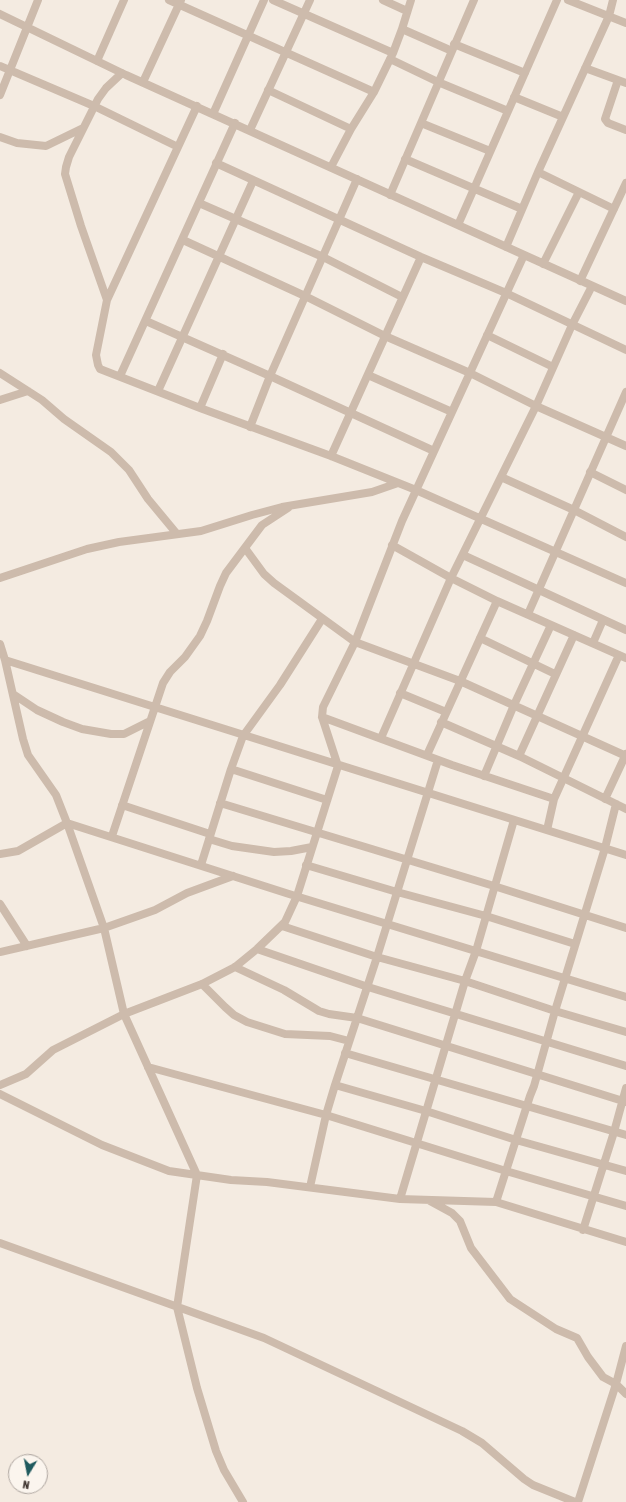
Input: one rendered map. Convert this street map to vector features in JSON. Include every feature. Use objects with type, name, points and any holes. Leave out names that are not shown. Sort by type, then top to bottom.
[{"type":"street","points":[[0,95],[38,0]]},
{"type":"street","points":[[97,61],[124,0]]},
{"type":"street","points":[[169,0],[180,2],[247,36],[374,92]]},
{"type":"street","points":[[213,114],[264,0]]},
{"type":"street","points":[[273,0],[391,56],[438,82],[508,111]]},
{"type":"street","points":[[250,130],[310,0]]},
{"type":"street","points":[[383,0],[407,11]]},
{"type":"street","points":[[331,167],[351,129],[374,92],[402,29],[411,0]]},
{"type":"street","points":[[390,195],[474,0]]},
{"type":"street","points":[[458,225],[557,0]]},
{"type":"street","points":[[568,0],[626,23]]},
{"type":"street","points":[[506,246],[609,16],[613,0]]},
{"type":"street","points":[[143,82],[180,2]]},
{"type":"street","points":[[0,14],[122,73],[626,301]]},
{"type":"street","points":[[402,29],[525,73]]},
{"type":"street","points":[[0,66],[94,106],[178,147]]},
{"type":"street","points":[[585,68],[626,83]]},
{"type":"street","points":[[106,300],[81,226],[66,174],[66,166],[94,106],[106,88],[122,73]]},
{"type":"street","points":[[618,80],[605,119],[606,122],[626,130]]},
{"type":"street","points":[[268,90],[351,129]]},
{"type":"street","points":[[514,97],[563,117]]},
{"type":"street","points":[[197,106],[106,300],[96,355],[100,369],[250,427],[331,456],[416,490],[555,552],[625,580]]},
{"type":"street","points":[[120,376],[235,123]]},
{"type":"street","points":[[421,123],[490,151]]},
{"type":"street","points":[[0,137],[17,144],[46,146],[83,128]]},
{"type":"street","points":[[405,159],[522,208]]},
{"type":"street","points":[[216,163],[421,257],[506,293],[572,326],[626,350]]},
{"type":"street","points":[[538,172],[614,209]]},
{"type":"street","points":[[250,427],[270,376],[357,179]]},
{"type":"street","points":[[158,391],[253,181]]},
{"type":"street","points":[[580,281],[625,187]]},
{"type":"street","points":[[543,264],[579,192]]},
{"type":"street","points":[[199,203],[322,258],[402,297]]},
{"type":"street","points":[[183,240],[305,296],[385,336],[470,372],[536,406],[626,446]]},
{"type":"street","points":[[0,1085],[26,1074],[54,1050],[124,1014],[202,984],[235,968],[282,926],[297,896],[338,766],[322,717],[325,702],[355,642],[392,545],[416,490],[524,255]]},
{"type":"street","points":[[331,456],[421,257]]},
{"type":"street","points":[[381,738],[451,578],[536,406],[572,326],[592,286]]},
{"type":"street","points":[[146,321],[223,354],[434,451]]},
{"type":"street","points":[[487,336],[553,367]]},
{"type":"street","points":[[200,408],[223,354]]},
{"type":"street","points":[[0,373],[42,400],[64,419],[111,452],[129,470],[148,498],[177,534]]},
{"type":"street","points":[[368,375],[452,412]]},
{"type":"street","points":[[0,400],[28,391]]},
{"type":"street","points":[[528,614],[625,396]]},
{"type":"street","points":[[590,472],[626,490]]},
{"type":"street","points":[[501,477],[574,510],[626,537]]},
{"type":"street","points":[[0,578],[87,549],[119,542],[206,530],[252,515],[292,505],[372,492],[398,483]]},
{"type":"street","points":[[112,836],[163,683],[170,672],[194,646],[200,636],[226,573],[262,525],[292,505]]},
{"type":"street","points":[[392,545],[451,578],[497,601],[623,656],[582,737],[554,799],[547,830]]},
{"type":"street","points":[[245,548],[264,574],[274,583],[355,642],[460,681],[582,737],[626,755],[605,799]]},
{"type":"street","points":[[463,555],[626,630]]},
{"type":"street","points":[[427,755],[497,601]]},
{"type":"street","points":[[201,865],[243,736],[280,685],[322,619]]},
{"type":"street","points":[[593,643],[604,620]]},
{"type":"street","points":[[484,776],[496,745],[551,625]]},
{"type":"street","points":[[519,756],[574,635]]},
{"type":"street","points":[[480,638],[555,674]]},
{"type":"street","points":[[0,644],[28,755],[56,795],[67,823],[104,928],[124,1014],[197,1175],[177,1307],[197,1388],[216,1451],[224,1470],[243,1502]]},
{"type":"street","points":[[5,660],[338,766],[626,855]]},
{"type":"street","points":[[400,693],[446,712]]},
{"type":"street","points":[[13,694],[37,710],[82,729],[111,734],[124,734],[150,720]]},
{"type":"street","points":[[322,717],[438,760],[554,799]]},
{"type":"street","points":[[441,722],[496,745],[626,809]]},
{"type":"street","points":[[310,1187],[326,1115],[388,924],[438,760]]},
{"type":"street","points":[[231,769],[327,800]]},
{"type":"street","points":[[220,803],[407,861],[494,886],[626,928]]},
{"type":"street","points":[[496,1202],[526,1106],[534,1086],[546,1041],[605,848],[616,804]]},
{"type":"street","points":[[122,805],[238,847],[274,852],[291,851],[312,847]]},
{"type":"street","points":[[400,1199],[514,820]]},
{"type":"street","points":[[0,854],[18,851],[67,823],[112,836],[297,896],[626,996]]},
{"type":"street","points":[[306,865],[486,916],[575,944]]},
{"type":"street","points":[[0,952],[104,928],[155,910],[192,891],[233,876]]},
{"type":"street","points":[[0,904],[27,946]]},
{"type":"street","points":[[282,926],[377,957],[465,981],[555,1011],[626,1032]]},
{"type":"street","points":[[257,949],[368,987],[626,1066]]},
{"type":"street","points":[[235,968],[284,990],[319,1011],[357,1018],[537,1073],[624,1102]]},
{"type":"street","points":[[202,984],[230,1011],[247,1022],[285,1034],[330,1036],[349,1041]]},
{"type":"street","points":[[345,1053],[626,1136]]},
{"type":"street","points":[[148,1067],[326,1115],[594,1198],[626,1206]]},
{"type":"street","points":[[335,1085],[426,1111],[516,1140],[626,1171]]},
{"type":"street","points":[[583,1230],[624,1102],[626,1088]]},
{"type":"street","points":[[0,1094],[102,1145],[169,1171],[231,1180],[267,1182],[400,1199],[496,1202],[626,1242]]},
{"type":"street","points":[[428,1199],[452,1213],[460,1221],[471,1248],[510,1298],[556,1329],[577,1338],[588,1357],[603,1377],[616,1384],[626,1394]]},
{"type":"street","points":[[0,1244],[264,1338],[462,1430],[482,1443],[533,1485],[575,1502]]},
{"type":"street","points":[[578,1502],[616,1384],[626,1346]]}]
